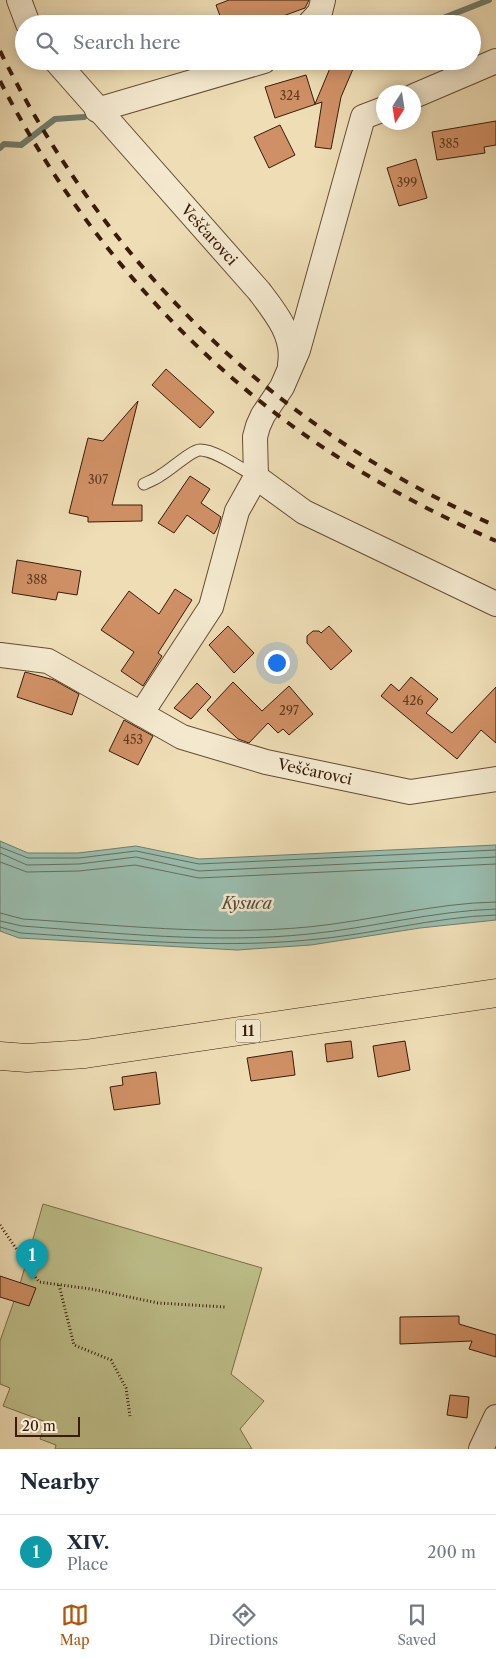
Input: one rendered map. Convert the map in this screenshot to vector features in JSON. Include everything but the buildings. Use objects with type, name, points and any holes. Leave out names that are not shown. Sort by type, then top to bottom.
[{"type":"main road","name":"11","points":[[0,1056],[27,1058],[85,1054],[496,993]]},
{"type":"street","points":[[19,0],[25,15]]},
{"type":"street","points":[[317,15],[320,12],[323,0]]},
{"type":"street","points":[[481,67],[496,61]]},
{"type":"street","name":"Veščarovci","points":[[64,70],[259,291],[276,314],[289,339],[291,349],[287,375]]},
{"type":"street","points":[[97,110],[233,70]]},
{"type":"street","points":[[421,93],[475,70]]},
{"type":"street","name":"Veščarovci","points":[[256,478],[255,437],[258,426],[287,375],[298,350],[363,117],[376,112]]},
{"type":"street","points":[[141,714],[210,607],[237,511],[256,478],[304,512],[496,604]]},
{"type":"street","name":"Veščarovci","points":[[0,655],[48,662],[182,738],[266,762],[410,792],[496,779]]},
{"type":"street","points":[[480,1449],[496,1417]]},
{"type":"lane","points":[[144,484],[159,477],[191,453],[200,450],[213,454],[256,478]]},
{"type":"path","points":[[0,1226],[39,1282],[91,1289],[158,1303],[225,1306]]},
{"type":"path","points":[[59,1285],[74,1345],[111,1360],[126,1388],[130,1416]]},
{"type":"green space","points":[[43,1204],[262,1268],[231,1374],[264,1401],[240,1429],[252,1449],[55,1449],[56,1445],[40,1439],[46,1422],[3,1406],[10,1388],[0,1384],[0,1341],[20,1284]]},
{"type":"water","name":"Kysuca","points":[[0,841],[28,853],[78,853],[136,846],[199,859],[496,845],[496,920],[420,928],[311,945],[237,950],[19,938],[0,931]]},
{"type":"waterway","points":[[451,15],[489,0]]},
{"type":"waterway","points":[[0,148],[4,144],[21,145],[55,119],[84,117]]},
{"type":"railway","points":[[0,51],[43,129],[91,202],[146,270],[205,333],[270,390],[341,442],[416,487],[496,526]]},
{"type":"railway","points":[[0,81],[30,135],[63,188],[100,238],[140,286],[183,332],[228,375],[276,414],[347,463],[409,499],[496,541]]},
{"type":"place","name":"XIV.","points":[[32,1280]]}]
